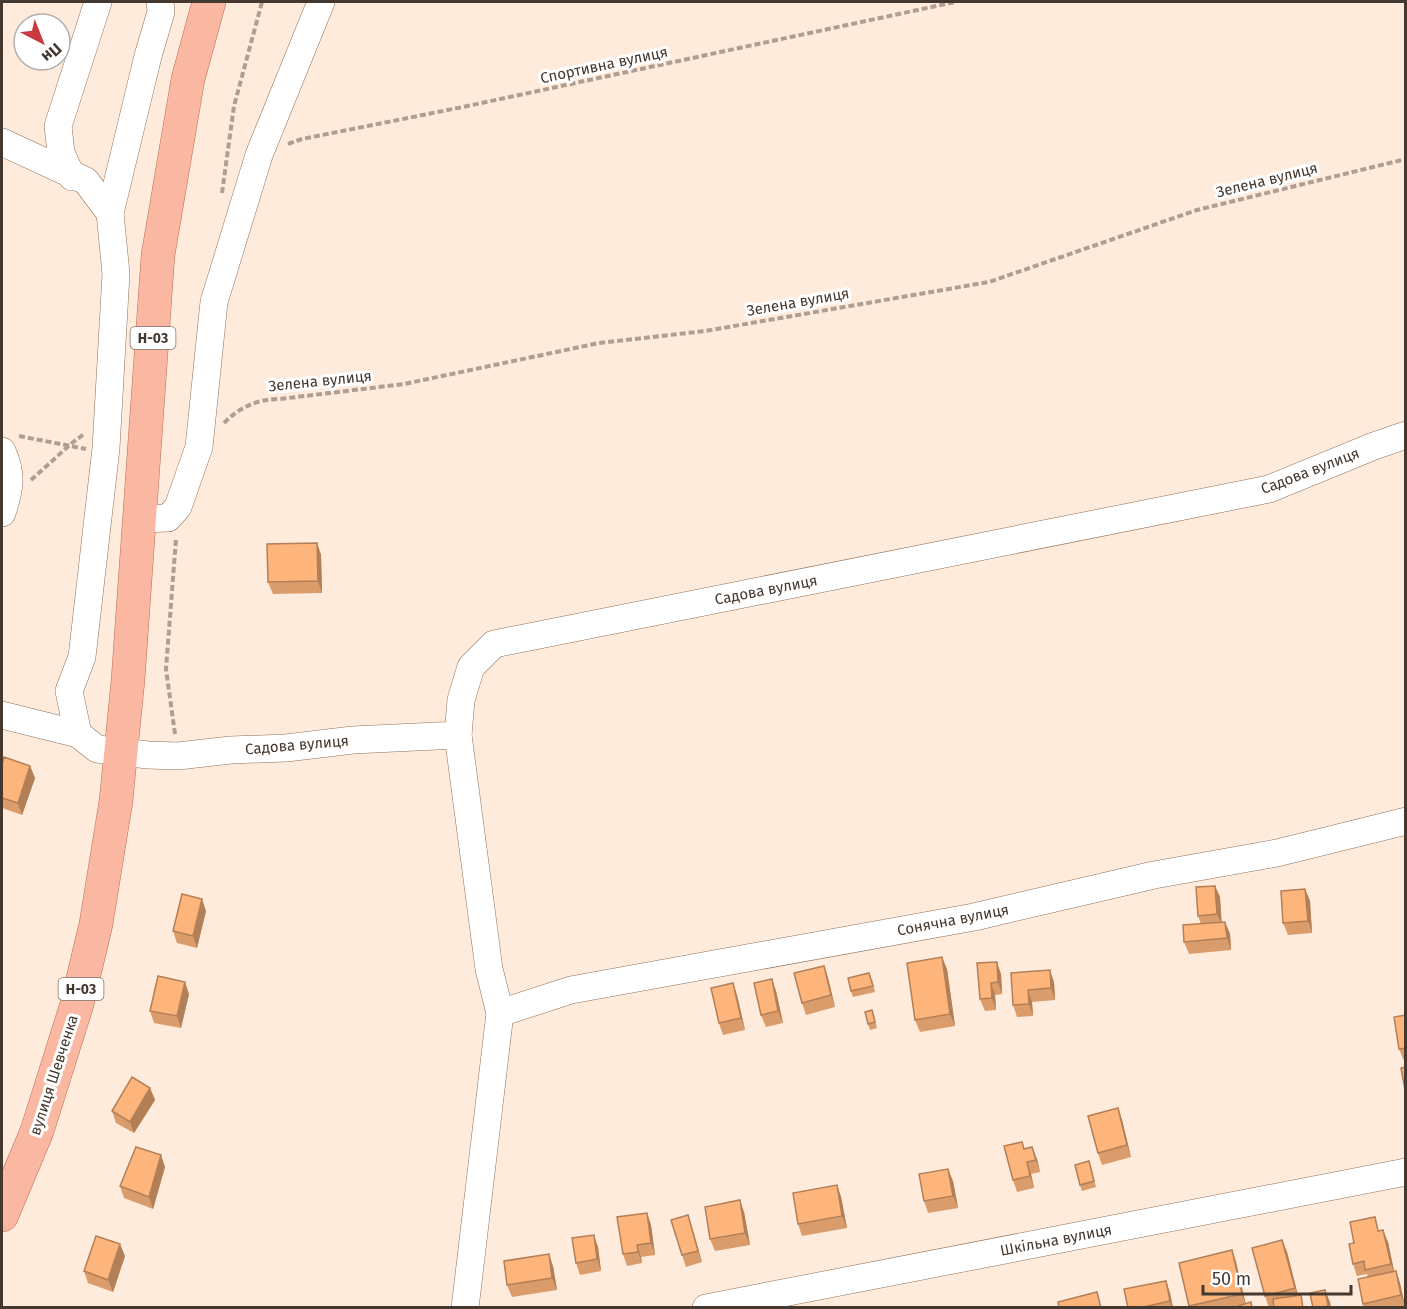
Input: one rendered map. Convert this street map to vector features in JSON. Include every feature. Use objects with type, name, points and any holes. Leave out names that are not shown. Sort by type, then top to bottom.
[{"type":"main road","name":"Н-03","points":[[121,752],[158,255],[188,79],[209,2]]},
{"type":"main road","name":"вулиця Шевченка","points":[[2,1215],[37,1131],[77,1004],[96,924],[116,801],[121,752]]},
{"type":"street","points":[[71,175],[61,153],[58,126],[98,2]]},
{"type":"street","points":[[78,734],[69,691],[82,657],[105,453],[116,274],[110,213],[161,12],[160,2]]},
{"type":"street","points":[[140,519],[168,518],[178,507],[199,447],[214,302],[260,155],[321,2]]},
{"type":"street","points":[[2,142],[86,181],[110,213]]},
{"type":"street","name":"Садова вулиця","points":[[2,715],[78,734],[97,749],[178,756],[353,740],[458,735],[460,700],[471,667],[494,645],[1269,489],[1406,435]]},
{"type":"street","points":[[3,509],[9,491],[7,442]]},
{"type":"street","points":[[458,735],[489,969],[500,1013],[465,1308]]},
{"type":"street","name":"Сонячна вулиця","points":[[500,1013],[572,990],[974,917],[1154,875],[1277,853],[1406,821]]},
{"type":"street","name":"Шкільна вулиця","points":[[706,1308],[1406,1172]]},
{"type":"path","points":[[221,203],[234,106],[262,2]]},
{"type":"path","name":"Спортивна вулиця","points":[[260,155],[302,139],[955,2]]},
{"type":"path","name":"Зелена вулиця","points":[[199,447],[243,407],[264,399],[404,384],[599,343],[705,331],[989,282],[1197,210],[1406,159]]},
{"type":"path","points":[[3,509],[69,446],[107,418]]},
{"type":"path","points":[[7,442],[69,446],[105,453]]},
{"type":"path","points":[[178,507],[166,669],[178,756]]},
{"type":"building","points":[[317,543],[318,581],[268,582],[267,544]]},
{"type":"building","points":[[4,757],[30,766],[18,803],[2,798]]},
{"type":"building","points":[[1215,886],[1217,914],[1198,916],[1196,887]]},
{"type":"building","points":[[1305,889],[1308,921],[1283,923],[1281,891]]},
{"type":"building","points":[[182,894],[202,899],[193,936],[173,931]]},
{"type":"building","points":[[1225,922],[1227,938],[1184,942],[1183,925]]},
{"type":"building","points":[[942,957],[950,1014],[915,1020],[907,963]]},
{"type":"building","points":[[997,962],[998,982],[991,983],[992,998],[980,999],[977,963]]},
{"type":"building","points":[[824,966],[831,995],[802,1003],[794,973]]},
{"type":"building","points":[[1050,970],[1051,988],[1028,990],[1029,1004],[1013,1005],[1011,973]]},
{"type":"building","points":[[869,973],[873,986],[851,991],[848,978]]},
{"type":"building","points":[[158,976],[185,982],[177,1016],[150,1011]]},
{"type":"building","points":[[772,979],[778,1011],[761,1015],[754,983]]},
{"type":"building","points":[[733,983],[741,1018],[719,1023],[711,988]]},
{"type":"building","points":[[872,1010],[875,1022],[868,1024],[865,1012]]},
{"type":"building","points":[[1406,1015],[1406,1048],[1399,1049],[1394,1017]]},
{"type":"building","points":[[1406,1067],[1406,1095],[1401,1068]]},
{"type":"building","points":[[132,1077],[150,1088],[130,1122],[112,1111]]},
{"type":"building","points":[[1118,1108],[1127,1145],[1098,1153],[1088,1116]]},
{"type":"building","points":[[1022,1142],[1024,1149],[1032,1147],[1036,1160],[1027,1162],[1030,1176],[1013,1180],[1004,1146]]},
{"type":"building","points":[[136,1147],[161,1155],[149,1197],[120,1186]]},
{"type":"building","points":[[1089,1161],[1094,1181],[1080,1185],[1075,1165]]},
{"type":"building","points":[[948,1169],[953,1196],[924,1201],[919,1174]]},
{"type":"building","points":[[837,1185],[842,1216],[798,1224],[793,1193]]},
{"type":"building","points":[[740,1200],[745,1233],[710,1239],[705,1207]]},
{"type":"building","points":[[647,1213],[651,1243],[637,1245],[638,1252],[623,1254],[617,1217]]},
{"type":"building","points":[[688,1215],[698,1251],[682,1255],[671,1220]]},
{"type":"building","points":[[1375,1217],[1378,1231],[1383,1230],[1391,1264],[1365,1270],[1364,1261],[1353,1264],[1349,1244],[1354,1243],[1350,1222]]},
{"type":"building","points":[[594,1235],[597,1259],[576,1263],[572,1238]]},
{"type":"building","points":[[96,1236],[120,1244],[108,1280],[84,1271]]},
{"type":"building","points":[[1282,1240],[1295,1288],[1265,1296],[1252,1248]]},
{"type":"building","points":[[1232,1250],[1242,1294],[1189,1306],[1179,1263]]},
{"type":"building","points":[[549,1254],[552,1278],[507,1285],[504,1261]]},
{"type":"building","points":[[1396,1271],[1401,1295],[1363,1304],[1358,1279]]},
{"type":"building","points":[[1166,1281],[1170,1301],[1139,1308],[1128,1308],[1124,1289]]},
{"type":"building","points":[[1325,1290],[1328,1306],[1313,1308],[1310,1293]]},
{"type":"building","points":[[1097,1292],[1101,1308],[1059,1308],[1058,1302]]},
{"type":"building","points":[[1301,1295],[1303,1308],[1274,1308],[1273,1299]]},
{"type":"building","points":[[1251,1302],[1252,1308],[1239,1308],[1238,1306]]}]
